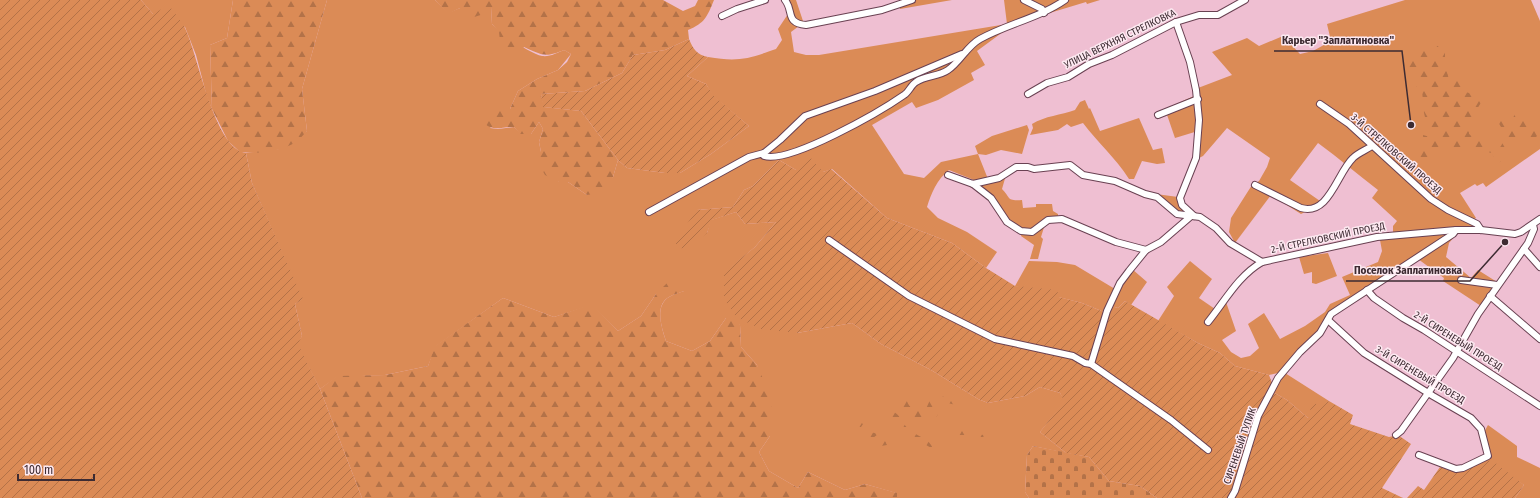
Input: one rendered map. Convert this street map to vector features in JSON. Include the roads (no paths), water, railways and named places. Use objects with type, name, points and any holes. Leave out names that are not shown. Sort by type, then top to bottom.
[{"type":"street","points":[[722,16],[737,8],[765,0]]},
{"type":"street","points":[[785,0],[792,18],[801,24],[806,25],[882,10],[912,0]]},
{"type":"street","points":[[1024,0],[1042,10],[1044,13]]},
{"type":"street","points":[[764,153],[764,156],[769,158],[781,156],[821,141],[906,95],[915,82],[947,71],[962,54],[978,40],[1008,26],[1044,13],[1065,0]]},
{"type":"street","name":"УЛИЦА ВЕРХНЯЯ СТРЕЛКОВКА","points":[[1028,94],[1047,83],[1068,77],[1089,64],[1112,55],[1176,22],[1199,15],[1218,15],[1245,0]]},
{"type":"street","points":[[1176,22],[1190,62],[1198,99],[1198,150],[1180,198],[1182,204],[1192,216]]},
{"type":"street","points":[[649,212],[749,157],[764,153],[805,116],[875,91],[962,54]]},
{"type":"street","points":[[1158,115],[1198,99]]},
{"type":"street","name":"3-Й СТРЕЛКОВСКИЙ ПРОЕЗД","points":[[1320,104],[1349,124],[1431,199],[1466,220],[1477,224],[1481,230]]},
{"type":"street","points":[[1255,185],[1308,210],[1318,206],[1332,192],[1353,158],[1372,146]]},
{"type":"street","points":[[973,184],[999,178],[1016,167],[1028,167],[1034,169],[1070,165],[1083,175],[1115,181],[1145,194],[1154,196],[1177,214],[1200,217],[1216,228],[1230,243],[1262,262]]},
{"type":"street","points":[[948,175],[973,184],[991,198],[1007,222],[1021,231],[1032,232],[1048,220],[1062,219],[1111,241],[1146,250]]},
{"type":"street","points":[[1091,364],[1107,310],[1129,271],[1146,250],[1162,242],[1192,216]]},
{"type":"street","name":"2-Й СТРЕЛКОВСКИЙ ПРОЕЗД","points":[[1208,322],[1241,278],[1249,270],[1262,262],[1377,237],[1456,230],[1481,230],[1515,234],[1533,225],[1540,219]]},
{"type":"street","points":[[1396,435],[1457,352],[1478,314],[1533,234],[1533,225]]},
{"type":"street","name":"СИРЕНЕВЫЙ ТУПИК","points":[[1231,498],[1235,491],[1258,416],[1278,378],[1300,352],[1320,333],[1331,314],[1336,309],[1453,234],[1456,230]]},
{"type":"street","points":[[829,240],[909,296],[995,339],[1073,356],[1085,363],[1091,364],[1171,420],[1208,450]]},
{"type":"street","points":[[1524,249],[1540,267]]},
{"type":"street","points":[[1461,280],[1497,285]]},
{"type":"street","name":"2-Й СИРЕНЕВЫЙ ПРОЕЗД","points":[[1367,290],[1374,298],[1403,318],[1501,379],[1540,406]]},
{"type":"street","points":[[1490,296],[1540,338]]},
{"type":"street","name":"3-Й СИРЕНЕВЫЙ ПРОЕЗД","points":[[1328,320],[1364,353],[1471,418],[1481,429],[1488,456],[1463,468],[1456,469],[1419,455]]},
{"type":"place","name":"Карьер \"Заплатиновка\"","points":[[1411,125]]},
{"type":"place","name":"Поселок Заплатиновка","points":[[1505,242]]}]
